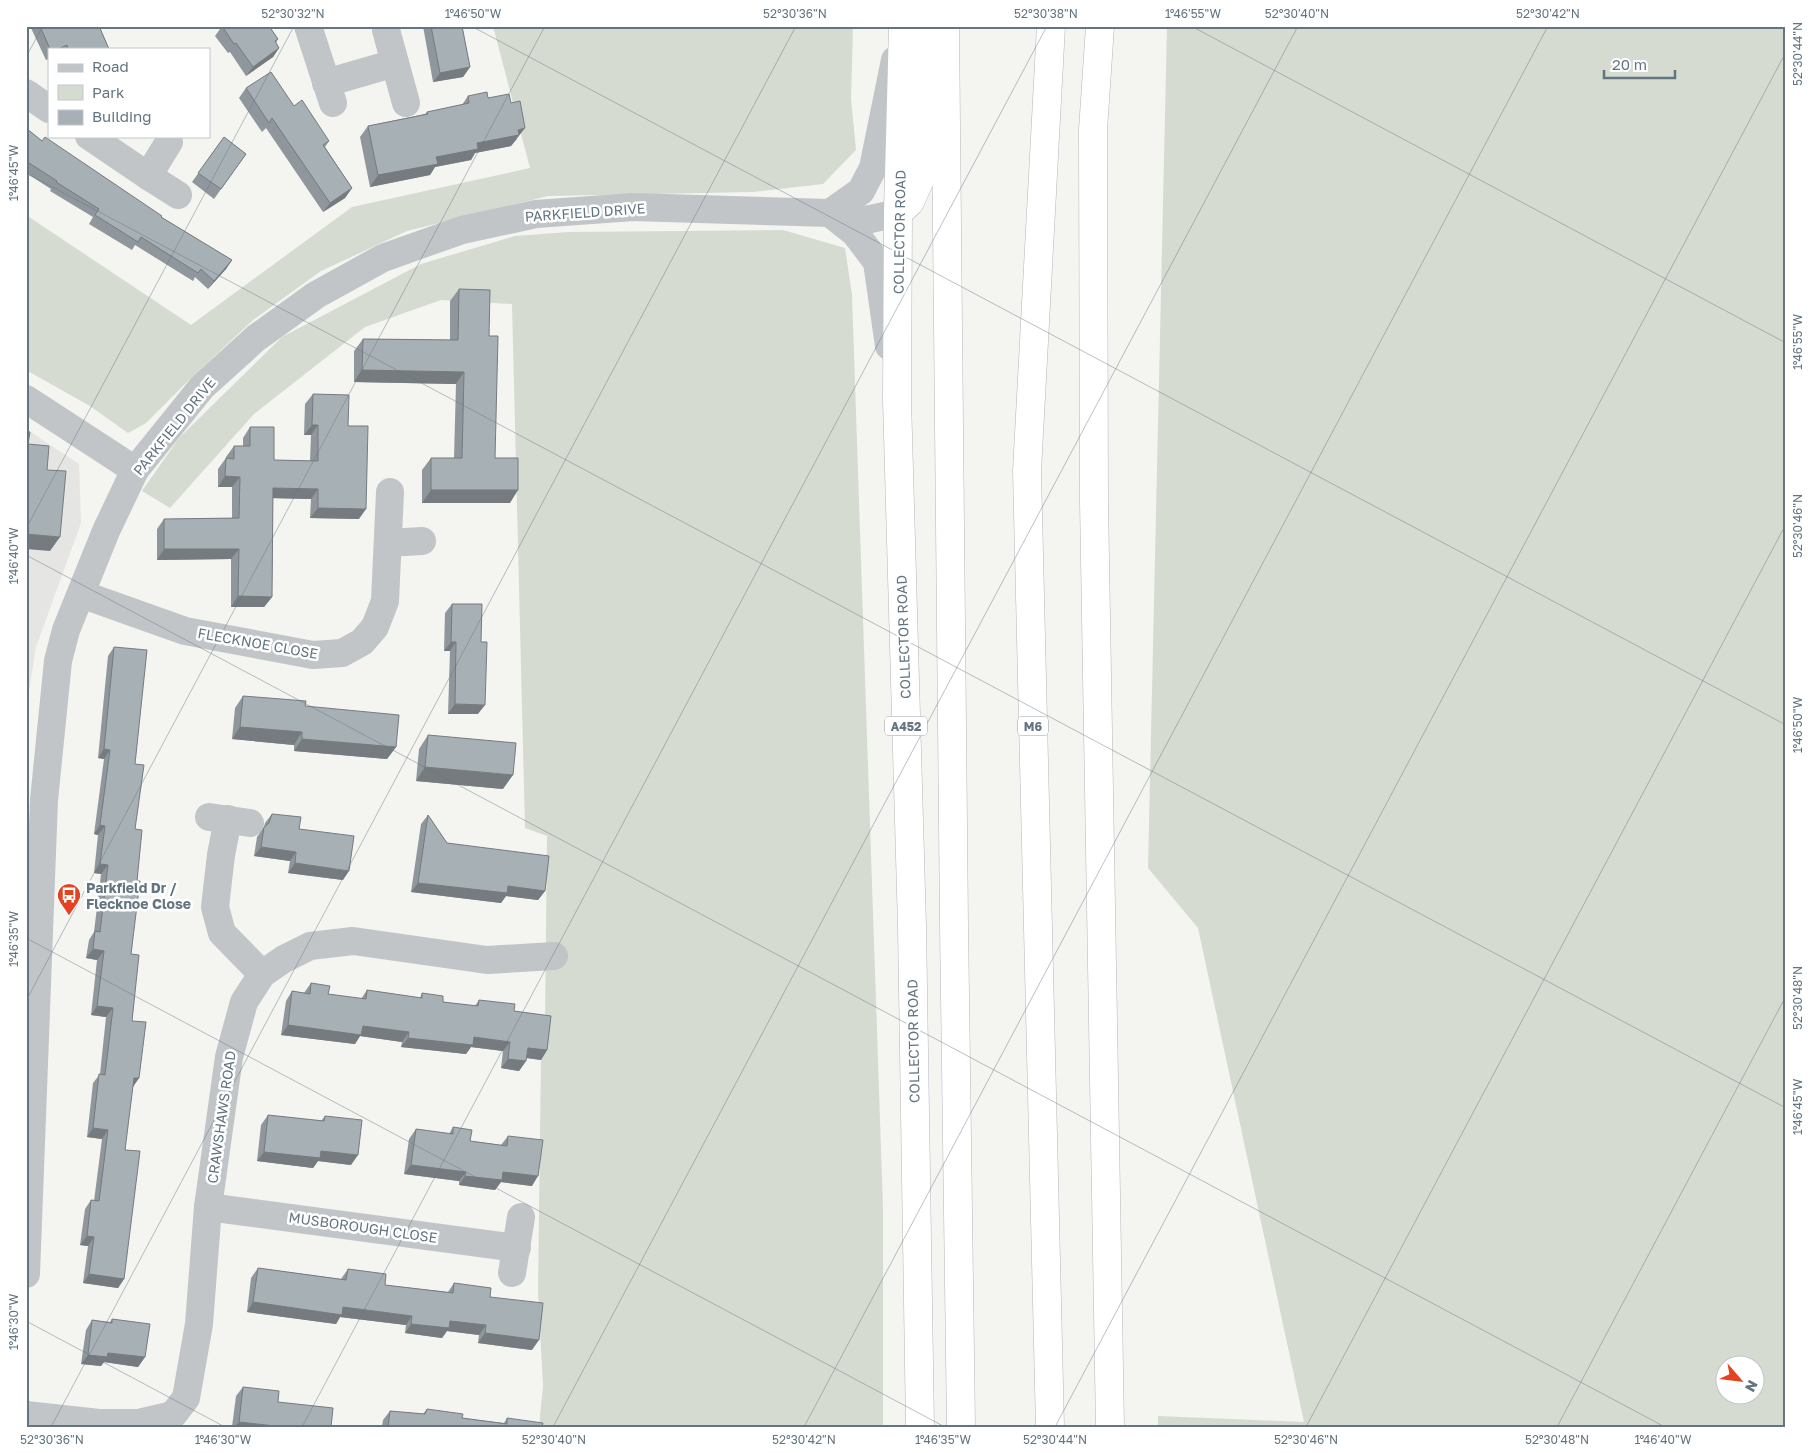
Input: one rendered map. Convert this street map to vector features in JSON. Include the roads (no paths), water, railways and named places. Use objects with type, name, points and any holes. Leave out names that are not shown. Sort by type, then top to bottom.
[{"type":"highway","name":"COLLECTOR ROAD","points":[[902,26],[897,400],[912,926],[920,1427]]},
{"type":"highway","points":[[898,214],[910,202],[922,177],[924,26]]},
{"type":"highway","points":[[946,26],[961,1427]]},
{"type":"highway","name":"M6","points":[[1050,1427],[1027,471],[1051,26]]},
{"type":"highway","points":[[1100,26],[1093,130],[1094,491],[1110,1427]]},
{"type":"street","points":[[308,26],[330,93],[395,63]]},
{"type":"street","points":[[897,400],[877,262],[855,233],[830,213],[861,191],[873,168],[902,26]]},
{"type":"street","points":[[386,30],[406,103]]},
{"type":"street","points":[[26,93],[48,108]]},
{"type":"street","points":[[92,138],[178,194]]},
{"type":"street","points":[[148,176],[169,142]]},
{"type":"street","name":"PARKFIELD DRIVE","points":[[26,1274],[35,798],[58,661],[66,630],[106,531],[135,470],[202,387],[256,338],[316,295],[392,255],[462,230],[536,214],[633,207],[830,213],[866,220],[898,214]]},
{"type":"street","points":[[26,399],[135,470]]},
{"type":"street","name":"FLECKNOE CLOSE","points":[[81,594],[185,631],[314,655],[342,653],[362,642],[375,627],[385,601],[390,492]]},
{"type":"street","points":[[388,542],[422,541]]},
{"type":"street","points":[[229,820],[220,864],[215,907],[222,933],[262,974]]},
{"type":"street","name":"CRAWSHAWS ROAD","points":[[26,1415],[99,1423],[178,1421],[186,1398],[199,1324],[208,1207],[229,1057],[244,1002],[262,974],[284,959],[310,946],[352,941],[487,960],[554,956]]},
{"type":"street","name":"MUSBOROUGH CLOSE","points":[[208,1207],[515,1260],[521,1217]]},
{"type":"place","name":"Parkfield Dr / Flecknoe Close","points":[[69,916]]}]
